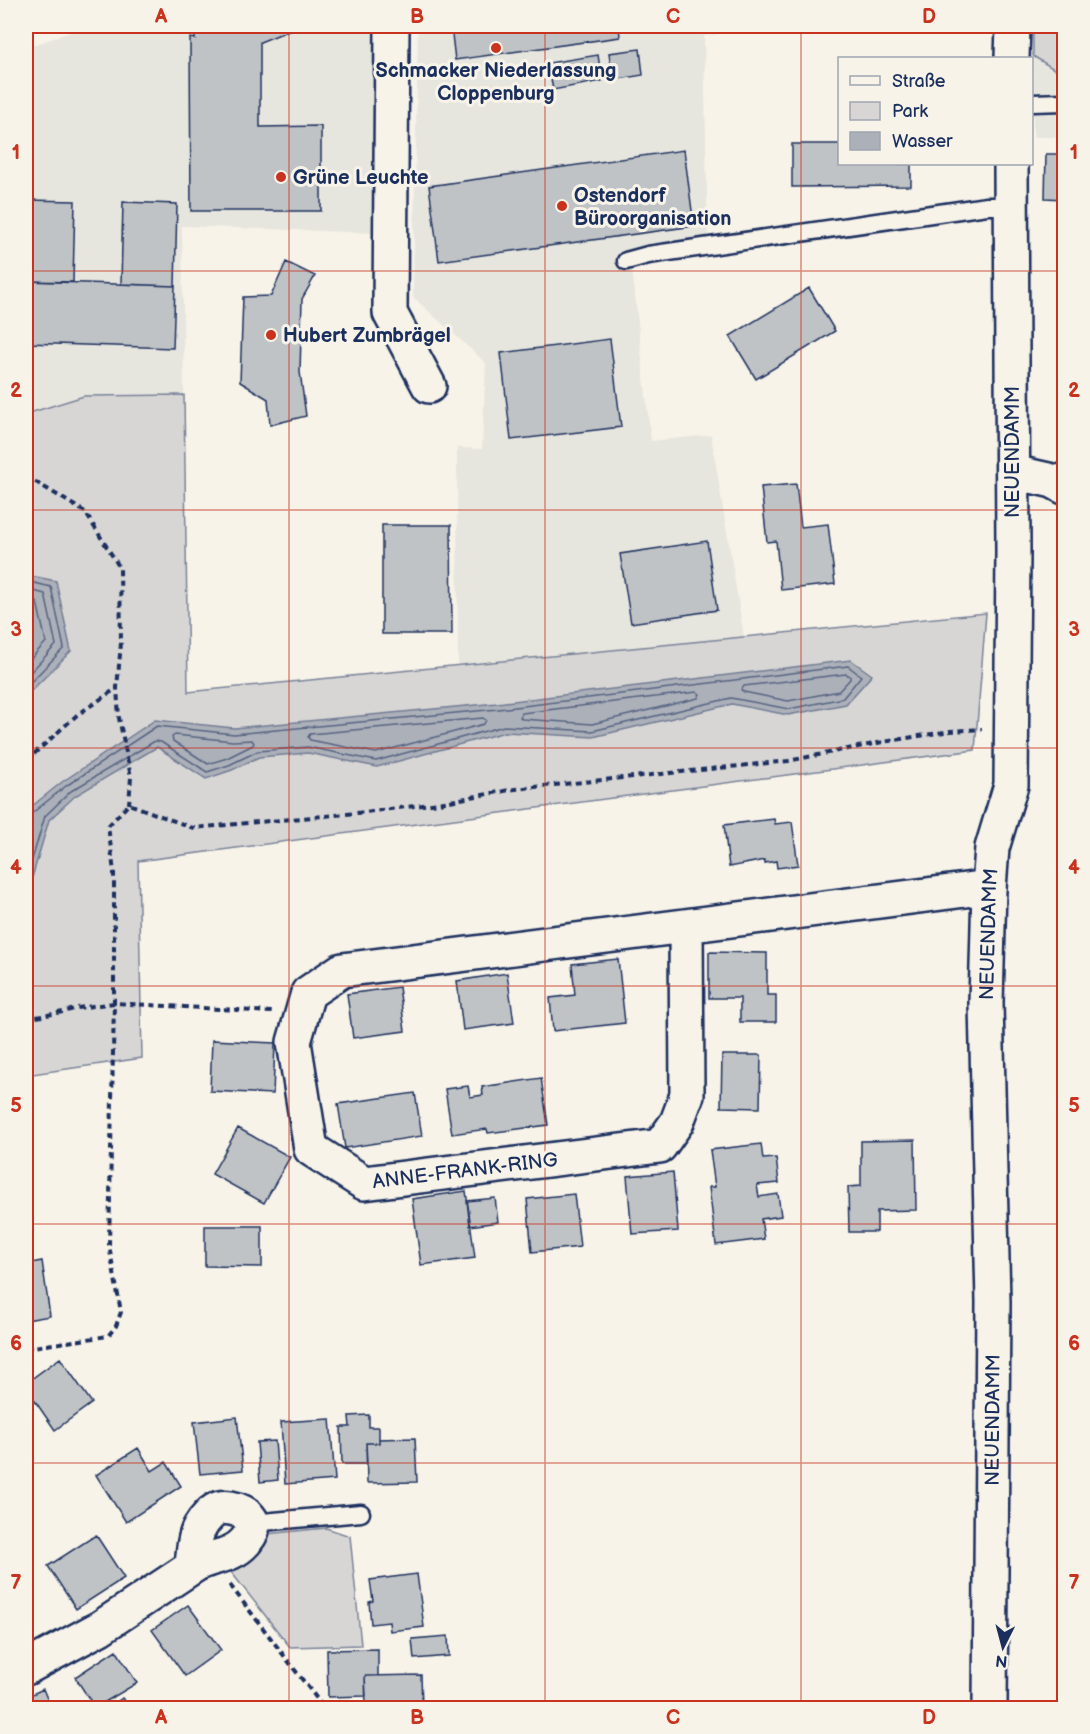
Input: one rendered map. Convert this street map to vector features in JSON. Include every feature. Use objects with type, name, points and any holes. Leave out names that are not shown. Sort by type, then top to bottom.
[{"type":"street","points":[[392,26],[390,313],[429,386]]},
{"type":"street","points":[[1012,57],[1013,26]]},
{"type":"street","name":"NEUENDAMM","points":[[990,1708],[993,1302],[986,1003],[992,848],[1011,785],[1013,472],[1011,165]]},
{"type":"street","points":[[1013,472],[1053,481],[1065,487]]},
{"type":"street","name":"ANNE-FRANK-RING","points":[[686,926],[687,1095],[677,1122],[660,1146],[364,1183],[311,1149],[294,1042],[308,993],[342,970],[981,888],[989,888]]},
{"type":"street","points":[[26,1668],[100,1628],[201,1563],[231,1553],[244,1543],[252,1531],[252,1523],[247,1515],[233,1508],[218,1508],[209,1514],[199,1528],[201,1563]]},
{"type":"lane","points":[[1033,103],[1065,102]]},
{"type":"lane","points":[[626,261],[648,255],[987,206],[1011,206]]},
{"type":"lane","points":[[252,1523],[361,1513]]},
{"type":"path","points":[[26,476],[85,512],[120,568],[121,643],[117,688],[118,718],[130,777],[129,804],[108,826],[114,872],[109,1245],[121,1312],[116,1326],[108,1336],[26,1348]]},
{"type":"path","points":[[26,761],[77,715],[117,688]]},
{"type":"path","points":[[129,804],[193,828],[357,813],[439,803],[515,789],[788,761],[939,733],[1012,727]]},
{"type":"path","points":[[26,1019],[114,1003],[302,1013]]},
{"type":"path","points":[[201,1563],[324,1708]]},
{"type":"shaded area","points":[[87,26],[378,26],[376,233],[182,226],[184,395],[84,396],[26,414],[26,48]]},
{"type":"shaded area","points":[[418,26],[772,26],[704,36],[708,249],[631,259],[651,441],[711,435],[744,637],[458,665],[457,448],[482,449],[486,363],[413,297]]},
{"type":"shaded area","points":[[1033,26],[1064,26],[1064,137],[1033,137]]},
{"type":"green space","points":[[1033,26],[1064,26],[1064,70],[1057,71],[1033,56]]},
{"type":"green space","points":[[184,395],[188,692],[986,613],[975,750],[138,861],[142,1058],[26,1075],[26,414],[84,396]]},
{"type":"green space","points":[[326,1528],[350,1536],[361,1645],[290,1647],[228,1568],[266,1534]]},
{"type":"water","points":[[26,575],[56,581],[71,651],[26,696]]},
{"type":"water","points":[[851,660],[872,675],[846,704],[788,715],[732,704],[593,737],[505,732],[377,767],[308,753],[259,757],[206,779],[157,747],[75,796],[49,820],[26,894],[26,811],[62,782],[155,720],[234,728],[497,703]]},
{"type":"building","points":[[195,26],[300,26],[260,42],[260,127],[321,126],[321,211],[191,211],[190,38],[195,39]]},
{"type":"building","name":"Schmacker Niederlassung Cloppenburg","points":[[451,26],[619,26],[620,37],[455,60]]},
{"type":"building","points":[[640,49],[643,75],[613,80],[609,53]]},
{"type":"building","points":[[598,55],[602,81],[553,90],[548,63]]},
{"type":"building","points":[[792,144],[838,144],[838,165],[911,165],[911,186],[792,187]]},
{"type":"building","name":"Ostendorf Büroorganisation","points":[[684,150],[694,226],[439,261],[429,186]]},
{"type":"building","points":[[1046,154],[1064,154],[1064,199],[1045,198]]},
{"type":"building","points":[[26,200],[75,201],[73,282],[26,281]]},
{"type":"building","points":[[123,202],[177,204],[175,286],[121,284]]},
{"type":"building","name":"Hubert Zumbrägel","points":[[286,262],[315,276],[302,299],[300,372],[306,416],[270,425],[268,399],[240,382],[243,297],[271,296]]},
{"type":"building","points":[[26,281],[175,286],[173,348],[26,343]]},
{"type":"building","points":[[809,288],[835,331],[756,379],[730,336]]},
{"type":"building","points":[[610,339],[621,427],[511,440],[501,353]]},
{"type":"building","points":[[796,484],[801,527],[828,524],[835,584],[781,590],[776,541],[767,542],[761,487]]},
{"type":"building","points":[[382,525],[451,525],[452,634],[382,634]]},
{"type":"building","points":[[707,541],[717,610],[631,623],[620,554]]},
{"type":"building","points":[[774,819],[775,824],[792,822],[798,865],[777,868],[776,861],[765,863],[765,860],[729,867],[724,825]]},
{"type":"building","points":[[709,952],[767,953],[767,995],[776,995],[776,1022],[740,1022],[740,998],[709,998]]},
{"type":"building","points":[[618,959],[625,1023],[553,1031],[550,998],[575,995],[572,964]]},
{"type":"building","points":[[507,973],[514,1023],[463,1030],[457,981]]},
{"type":"building","points":[[399,987],[405,1031],[353,1038],[347,994]]},
{"type":"building","points":[[212,1040],[275,1043],[273,1094],[210,1091]]},
{"type":"building","points":[[722,1055],[761,1055],[760,1108],[721,1107]]},
{"type":"building","points":[[541,1078],[548,1125],[488,1133],[487,1129],[452,1134],[445,1089],[468,1086],[470,1097],[483,1095],[482,1087]]},
{"type":"building","points":[[415,1093],[422,1136],[345,1148],[338,1104]]},
{"type":"building","points":[[238,1128],[290,1157],[264,1203],[212,1174]]},
{"type":"building","points":[[915,1140],[916,1210],[877,1211],[877,1232],[849,1232],[848,1187],[861,1186],[861,1141]]},
{"type":"building","points":[[761,1144],[763,1159],[776,1158],[779,1183],[757,1185],[759,1197],[778,1194],[781,1216],[761,1219],[764,1239],[716,1245],[709,1187],[715,1187],[710,1150]]},
{"type":"building","points":[[673,1172],[678,1231],[632,1234],[627,1176]]},
{"type":"building","points":[[466,1191],[475,1258],[421,1265],[412,1199]]},
{"type":"building","points":[[574,1194],[580,1247],[532,1252],[527,1199]]},
{"type":"building","points":[[495,1198],[498,1222],[470,1226],[467,1201]]},
{"type":"building","points":[[205,1226],[262,1226],[262,1267],[205,1266]]},
{"type":"building","points":[[42,1261],[50,1316],[26,1320],[26,1264]]},
{"type":"building","points":[[60,1358],[92,1403],[55,1430],[26,1388],[26,1383]]},
{"type":"building","points":[[369,1415],[369,1427],[379,1427],[379,1443],[366,1443],[367,1464],[342,1464],[341,1427],[350,1427],[349,1416]]},
{"type":"building","points":[[237,1417],[243,1470],[200,1474],[194,1422]]},
{"type":"building","points":[[330,1419],[335,1480],[285,1484],[281,1422]]},
{"type":"building","points":[[415,1438],[417,1482],[367,1483],[366,1443],[379,1443],[379,1439]]},
{"type":"building","points":[[275,1441],[278,1480],[260,1482],[257,1442]]},
{"type":"building","points":[[138,1448],[152,1471],[166,1462],[181,1486],[126,1522],[96,1475]]},
{"type":"building","points":[[96,1535],[124,1578],[76,1609],[48,1566]]},
{"type":"building","points":[[417,1574],[424,1627],[390,1631],[389,1622],[371,1624],[369,1602],[373,1601],[370,1580]]},
{"type":"building","points":[[188,1605],[221,1650],[185,1676],[152,1630]]},
{"type":"building","points":[[448,1636],[449,1656],[414,1659],[412,1639]]},
{"type":"building","points":[[378,1649],[378,1676],[365,1676],[366,1696],[328,1697],[327,1650]]},
{"type":"building","points":[[116,1650],[137,1683],[95,1708],[75,1677]]},
{"type":"building","points":[[421,1675],[422,1708],[366,1708],[365,1676]]},
{"type":"building","points":[[43,1689],[51,1708],[26,1708],[26,1697]]},
{"type":"building","points":[[122,1698],[130,1708],[109,1708]]},
{"type":"place","name":"Schmacker Niederlassung Cloppenburg","points":[[496,48]]},
{"type":"place","name":"Grüne Leuchte","points":[[281,177]]},
{"type":"place","name":"Ostendorf Büroorganisation","points":[[562,206]]},
{"type":"place","name":"Hubert Zumbrägel","points":[[271,335]]}]
